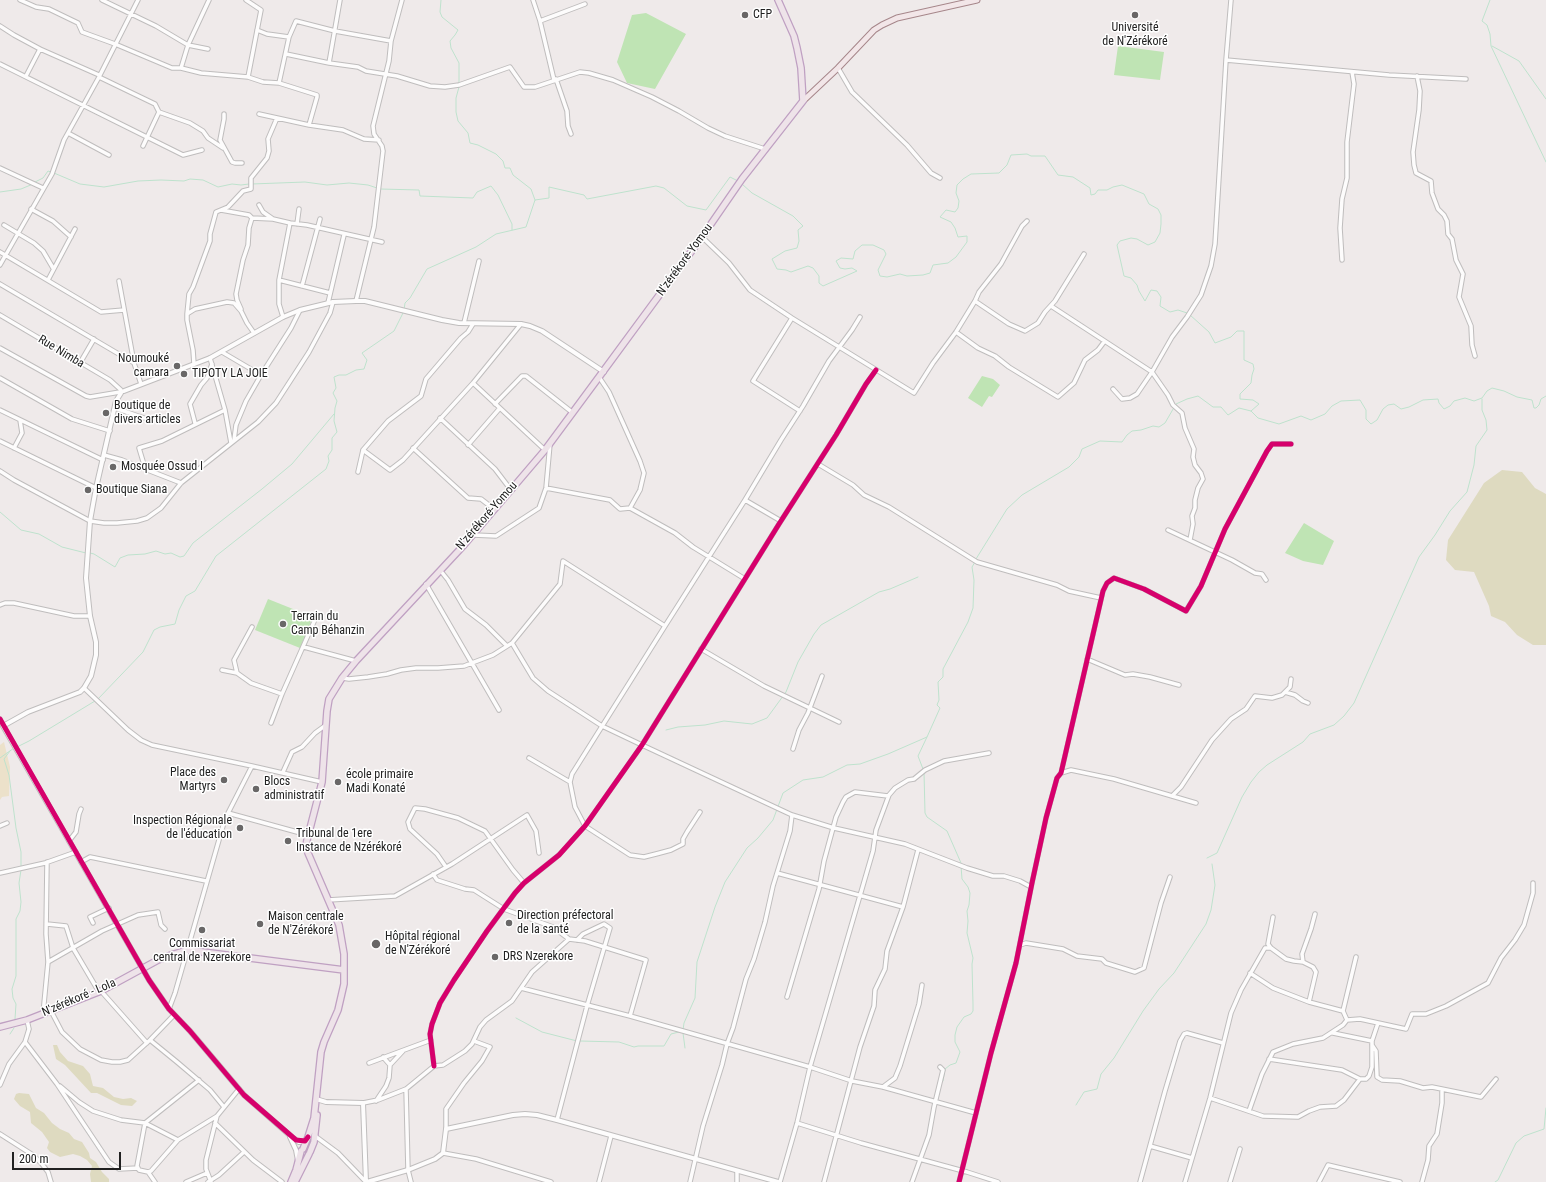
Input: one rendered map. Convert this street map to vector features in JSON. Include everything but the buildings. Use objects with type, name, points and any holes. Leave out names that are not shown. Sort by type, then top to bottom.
[{"type":"highway","points":[[778,0],[794,36],[797,48],[801,68],[803,101]]},
{"type":"highway","name":"N'zérékoré-Yomou","points":[[316,1099],[321,1052],[338,1010],[344,984],[344,954],[339,924],[306,846],[322,782],[329,699],[342,678],[472,535],[545,450],[604,372],[740,182],[803,101]]},
{"type":"highway","name":"N'zérékoré - Lola","points":[[0,1027],[27,1020],[100,992],[143,968],[171,955],[187,950],[344,970]]},
{"type":"highway","points":[[295,1182],[310,1153],[315,1136],[317,1116],[316,1099]]},
{"type":"highway","points":[[291,1182],[314,1118],[316,1099]]},
{"type":"highway","points":[[302,1150],[304,1156],[310,1153]]},
{"type":"main road","points":[[803,101],[838,68],[865,39],[882,25],[897,18],[964,1],[977,0]]},
{"type":"street","points":[[20,0],[36,7],[49,9],[78,23],[82,32],[172,68],[181,68],[201,73],[248,77],[263,82],[279,83],[317,95],[309,125]]},
{"type":"street","points":[[102,0],[156,26],[167,34],[188,45],[208,48]]},
{"type":"street","points":[[0,265],[52,172],[68,133],[84,106],[138,0]]},
{"type":"street","points":[[181,68],[188,45],[209,0]]},
{"type":"street","points":[[246,0],[261,10],[248,77]]},
{"type":"street","points":[[329,63],[340,0]]},
{"type":"street","points":[[356,301],[374,227],[383,151],[379,140],[374,134],[373,126],[384,75],[389,61],[391,41],[402,0]]},
{"type":"street","points":[[533,0],[555,79],[566,111],[568,126],[571,134]]},
{"type":"street","points":[[1113,389],[1122,399],[1130,398],[1137,394],[1152,372],[1172,337],[1201,295],[1211,266],[1215,244],[1226,60],[1232,0]]},
{"type":"street","points":[[540,21],[585,4]]},
{"type":"street","points":[[279,83],[289,37],[296,21],[335,31],[391,41]]},
{"type":"street","points":[[0,26],[14,35],[155,104],[159,112],[190,123],[203,131],[208,138],[223,148]]},
{"type":"street","points":[[257,30],[267,34],[289,37]]},
{"type":"street","points":[[26,76],[40,48]]},
{"type":"street","points":[[286,54],[329,63],[358,67],[366,71],[397,76],[430,86],[445,87],[459,85],[510,67],[524,87],[535,87],[555,79],[580,72],[589,73],[613,80],[652,97],[725,136],[765,149]]},
{"type":"street","points":[[1226,60],[1352,72],[1466,79]]},
{"type":"street","points":[[0,64],[147,136],[166,148],[183,155],[202,150]]},
{"type":"street","points":[[838,68],[852,92],[907,145],[931,174],[940,178]]},
{"type":"street","points":[[1342,260],[1340,228],[1342,199],[1347,178],[1347,142],[1354,84],[1352,72]]},
{"type":"street","points":[[1417,76],[1420,91],[1420,103],[1414,152],[1414,165],[1416,173],[1431,181],[1432,193],[1438,209],[1447,221],[1448,234],[1452,238],[1456,260],[1463,274],[1459,297],[1471,326],[1472,345],[1475,356]]},
{"type":"street","points":[[143,146],[159,112]]},
{"type":"street","points":[[224,114],[220,140],[232,162],[242,162]]},
{"type":"street","points":[[259,114],[309,125],[343,130],[364,139],[379,140]]},
{"type":"street","points":[[194,364],[193,350],[188,328],[189,294],[210,242],[210,234],[216,212],[228,207],[243,191],[251,189],[251,178],[267,158],[269,151],[268,139],[277,118]]},
{"type":"street","points":[[68,133],[109,155]]},
{"type":"street","points":[[0,168],[43,188]]},
{"type":"street","points":[[259,205],[263,212],[273,218],[344,235],[382,242]]},
{"type":"street","points":[[31,208],[52,221],[71,237]]},
{"type":"street","points":[[220,210],[249,215],[252,218],[273,218]]},
{"type":"street","points":[[297,224],[299,210]]},
{"type":"street","points":[[252,218],[249,228],[248,245],[243,260],[236,294],[246,323],[254,333]]},
{"type":"street","points":[[302,286],[320,219]]},
{"type":"street","points":[[702,237],[729,263],[750,290],[914,394],[933,363],[956,332],[979,292],[1000,264],[1022,226],[1027,221]]},
{"type":"street","points":[[283,317],[279,304],[279,280],[290,223]]},
{"type":"street","points":[[4,225],[43,251],[54,268]]},
{"type":"street","points":[[48,280],[75,229]]},
{"type":"street","points":[[328,303],[344,235]]},
{"type":"street","points":[[0,252],[101,312],[124,310]]},
{"type":"street","points":[[975,301],[1009,324],[1025,331],[1038,323],[1051,306],[1084,254]]},
{"type":"street","points":[[464,323],[479,261]]},
{"type":"street","points":[[279,280],[330,293]]},
{"type":"street","points":[[119,281],[134,363],[141,384]]},
{"type":"street","points":[[0,284],[134,363]]},
{"type":"street","points":[[0,348],[90,397],[122,392],[210,358],[283,317],[300,310],[333,302],[366,301],[442,320],[473,324],[521,324],[542,331],[604,372]]},
{"type":"street","points":[[188,314],[195,309],[228,302],[234,303],[241,311]]},
{"type":"street","points":[[0,472],[90,520],[117,523],[137,521],[147,518],[161,508],[181,483],[232,441],[258,422],[276,403],[309,352],[330,312],[333,302]]},
{"type":"street","points":[[1051,306],[1152,372],[1174,406],[1182,413],[1185,428],[1194,449],[1193,457],[1195,465],[1201,473],[1203,479],[1198,488],[1195,500],[1190,540]]},
{"type":"street","points":[[232,441],[236,425],[246,401],[291,328],[300,310]]},
{"type":"street","name":"Rue Nimba","points":[[0,315],[110,380],[122,392]]},
{"type":"street","points":[[700,812],[687,832],[683,844],[671,850],[644,857],[630,854],[585,826],[575,807],[570,782],[572,774],[800,412],[819,377],[860,317]]},
{"type":"street","points":[[792,318],[753,381],[800,412]]},
{"type":"street","points":[[358,472],[364,450],[388,421],[421,396],[426,379],[461,338],[468,332],[473,324]]},
{"type":"street","points":[[364,450],[390,470],[403,460],[473,383],[521,324]]},
{"type":"street","points":[[956,332],[978,348],[995,356],[1009,367],[1058,397],[1074,383],[1085,360],[1098,350],[1104,342]]},
{"type":"street","points":[[80,363],[94,339]]},
{"type":"street","points":[[222,352],[261,375]]},
{"type":"street","points":[[210,358],[232,441]]},
{"type":"street","points":[[195,424],[190,404],[206,378],[212,364]]},
{"type":"street","points":[[434,1066],[431,1040],[432,1024],[440,1003],[486,932],[524,882],[559,855],[585,826],[642,746],[876,370]]},
{"type":"street","points":[[495,404],[522,376],[526,376],[573,412]]},
{"type":"street","points":[[0,378],[72,419],[110,431]]},
{"type":"street","points":[[599,378],[609,392],[644,473],[640,490],[630,508]]},
{"type":"street","points":[[473,383],[545,450]]},
{"type":"street","points":[[3,726],[28,712],[75,694],[84,688],[91,676],[96,655],[95,633],[90,616],[86,578],[90,520],[115,408],[122,392]]},
{"type":"street","points":[[115,408],[144,418]]},
{"type":"street","points":[[468,445],[500,408]]},
{"type":"street","points":[[0,410],[104,458],[122,460],[181,483]]},
{"type":"street","points":[[145,468],[139,448],[162,440],[224,410]]},
{"type":"street","points":[[440,418],[495,469],[511,490]]},
{"type":"street","points":[[14,448],[22,433],[20,420]]},
{"type":"street","points":[[0,441],[96,488]]},
{"type":"street","points":[[472,535],[496,536],[539,508],[546,488],[550,443]]},
{"type":"street","points":[[959,1182],[1009,990],[1020,945],[1031,887],[1057,778],[1061,773],[1101,598],[1107,583],[1114,578],[1144,589],[1186,611],[1200,586],[1229,522],[1267,451],[1272,444],[1291,444]]},
{"type":"street","points":[[413,448],[468,498],[481,499],[494,509]]},
{"type":"street","points":[[818,464],[853,484],[864,495],[889,507],[972,560],[1057,585],[1076,593],[1101,598]]},
{"type":"street","points":[[546,488],[610,500],[620,509],[630,508],[675,533],[693,547],[746,579]]},
{"type":"street","points":[[745,500],[781,521]]},
{"type":"street","points":[[1168,530],[1232,560],[1255,573],[1262,574],[1266,580]]},
{"type":"street","points":[[342,678],[368,678],[416,668],[464,666],[493,655],[512,643],[560,584],[563,561],[665,626]]},
{"type":"street","points":[[440,569],[465,608],[486,625],[507,646]]},
{"type":"street","points":[[426,584],[499,710]]},
{"type":"street","points":[[0,605],[5,603],[14,603],[74,616],[90,616]]},
{"type":"street","points":[[271,723],[282,694],[317,615]]},
{"type":"street","points":[[238,673],[234,660],[252,628]]},
{"type":"street","points":[[512,643],[533,678],[548,691],[602,726],[642,746],[792,816],[834,828],[905,844],[992,876],[1004,876],[1015,879],[1031,887]]},
{"type":"street","points":[[304,647],[356,662]]},
{"type":"street","points":[[701,649],[764,686],[839,722]]},
{"type":"street","points":[[1087,659],[1125,675],[1133,674],[1150,677],[1179,685]]},
{"type":"street","points":[[222,670],[238,673],[251,683],[282,694]]},
{"type":"street","points":[[793,749],[799,730],[810,708],[822,676]]},
{"type":"street","points":[[1172,796],[1181,787],[1217,735],[1231,718],[1246,710],[1255,696],[1272,698],[1282,695],[1290,687],[1291,680]]},
{"type":"street","points":[[84,688],[128,730],[141,740],[152,745],[283,772],[322,782]]},
{"type":"street","points":[[1285,692],[1295,695],[1303,701],[1308,702]]},
{"type":"street","points":[[0,719],[81,862],[143,968],[169,1009],[190,1031],[239,1089],[289,1135],[299,1142],[305,1141],[308,1137]]},
{"type":"street","points":[[283,772],[292,752],[302,747],[314,733],[326,726]]},
{"type":"street","points":[[446,1129],[513,1115],[537,1115],[779,1182],[797,1123],[810,1067],[873,851],[877,827],[888,796],[892,790],[908,780],[914,779],[925,770],[944,761],[989,753]]},
{"type":"street","points":[[530,758],[570,782]]},
{"type":"street","points":[[169,1009],[175,993],[206,881],[228,813],[252,766]]},
{"type":"street","points":[[1061,773],[1071,770],[1114,779],[1196,803]]},
{"type":"street","points":[[786,997],[820,884],[824,862],[836,817],[846,797],[855,792],[888,796]]},
{"type":"street","points":[[446,867],[437,854],[410,829],[408,822],[415,808],[439,812],[472,824],[485,831],[513,870],[524,882]]},
{"type":"street","points":[[69,841],[76,832],[81,809]]},
{"type":"street","points":[[228,813],[308,835]]},
{"type":"street","points":[[328,900],[395,896],[446,867],[527,815],[536,831],[539,853]]},
{"type":"street","points":[[690,1182],[703,1126],[733,1028],[746,979],[754,959],[765,922],[777,873],[790,831],[792,816]]},
{"type":"street","points":[[0,826],[7,823]]},
{"type":"street","points":[[824,1182],[860,1047],[874,1006],[875,990],[885,969],[887,950],[903,907],[918,850]]},
{"type":"street","points":[[0,873],[47,862],[76,852]]},
{"type":"street","points":[[81,862],[90,857],[206,881]]},
{"type":"street","points":[[43,1014],[48,962],[47,862]]},
{"type":"street","points":[[777,873],[903,907]]},
{"type":"street","points":[[433,874],[437,880],[474,890],[504,909],[554,927],[570,939],[646,960],[630,1016]]},
{"type":"street","points":[[1020,945],[1026,943],[1063,949],[1077,956],[1102,959],[1106,963],[1135,972],[1144,968],[1161,903],[1170,877]]},
{"type":"street","points":[[1249,1111],[1262,1074],[1273,1052],[1293,1044],[1323,1038],[1333,1033],[1347,1020],[1360,1019],[1406,1029],[1412,1014],[1426,1014],[1446,1006],[1488,983],[1495,973],[1501,958],[1524,925],[1533,893],[1533,882]]},
{"type":"street","points":[[93,923],[90,917],[109,908]]},
{"type":"street","points":[[48,962],[118,924],[138,915],[158,912],[161,925],[165,929]]},
{"type":"street","points":[[1303,962],[1302,954],[1315,914]]},
{"type":"street","points":[[1185,1182],[1210,1098],[1231,1013],[1250,973],[1268,944],[1273,917]]},
{"type":"street","points":[[47,924],[66,926],[73,948],[100,992],[148,1042],[199,1080],[210,1090],[224,1107]]},
{"type":"street","points":[[557,1120],[587,1006],[610,928],[604,924],[582,934],[577,940]]},
{"type":"street","points":[[316,1099],[326,1102],[363,1104],[376,1101],[406,1089],[434,1066],[443,1065],[465,1051],[474,1041],[480,1027],[486,1020],[512,1002],[532,972],[570,939]]},
{"type":"street","points":[[1268,944],[1286,959],[1294,962],[1303,962],[1313,967],[1316,972],[1309,1002]]},
{"type":"street","points":[[1265,948],[1271,948]]},
{"type":"street","points":[[1347,1020],[1343,1011],[1356,957]]},
{"type":"street","points":[[1250,973],[1273,988],[1309,1002],[1343,1011]]},
{"type":"street","points":[[883,1087],[896,1078],[919,1004],[922,985]]},
{"type":"street","points":[[520,988],[630,1016],[852,1080],[883,1087],[976,1113]]},
{"type":"street","points":[[50,1011],[62,1032],[80,1049],[101,1060],[112,1062],[128,1060],[174,1015]]},
{"type":"street","points":[[0,1085],[9,1064],[25,1042],[29,1029],[27,1020]]},
{"type":"street","points":[[1269,1059],[1342,1070],[1360,1079],[1366,1079],[1369,1076],[1372,1067],[1372,1043],[1378,1022]]},
{"type":"street","points":[[1140,1182],[1178,1048],[1184,1034],[1187,1033],[1223,1044]]},
{"type":"street","points":[[1333,1033],[1372,1043],[1376,1051],[1377,1077],[1379,1079],[1400,1081],[1423,1088],[1432,1087],[1481,1097],[1496,1080]]},
{"type":"street","points":[[369,1063],[431,1040]]},
{"type":"street","points":[[367,1182],[408,1170],[435,1159],[443,1153],[446,1129],[446,1109],[482,1061],[490,1047],[474,1041]]},
{"type":"street","points":[[25,1042],[57,1084],[112,1165],[119,1169],[138,1168],[148,1172],[155,1182]]},
{"type":"street","points":[[376,1101],[386,1086],[389,1078],[390,1065],[403,1050]]},
{"type":"street","points":[[383,1057],[390,1065]]},
{"type":"street","points":[[912,1182],[929,1135],[943,1070],[940,1066]]},
{"type":"street","points":[[1210,1098],[1263,1116],[1298,1118],[1309,1111],[1320,1107],[1336,1106],[1344,1100],[1360,1079]]},
{"type":"street","points":[[138,1168],[137,1166],[145,1122],[199,1080]]},
{"type":"street","points":[[57,1084],[79,1102],[93,1111],[121,1120],[145,1122],[178,1140]]},
{"type":"street","points":[[148,1172],[151,1171],[178,1140],[217,1116],[239,1089]]},
{"type":"street","points":[[406,1089],[408,1170],[411,1182]]},
{"type":"street","points":[[1422,1182],[1430,1146],[1437,1134],[1442,1103],[1442,1089]]},
{"type":"street","points":[[363,1104],[367,1182]]},
{"type":"street","points":[[217,1116],[206,1160],[207,1173],[210,1181],[219,1175],[244,1152]]},
{"type":"street","points":[[215,1123],[244,1152],[267,1172],[282,1182]]},
{"type":"street","points":[[797,1123],[998,1182]]},
{"type":"street","points":[[0,1134],[33,1155],[48,1172],[51,1182]]},
{"type":"street","points":[[289,1135],[296,1150],[298,1164]]},
{"type":"street","points":[[315,1136],[338,1153],[367,1182]]},
{"type":"street","points":[[599,1182],[611,1136]]},
{"type":"street","points":[[1150,1146],[1192,1158]]},
{"type":"street","points":[[1230,1182],[1240,1149]]},
{"type":"street","points":[[443,1153],[476,1159],[551,1182]]},
{"type":"street","points":[[1320,1182],[1328,1165],[1400,1182]]},
{"type":"street","points":[[737,1182],[738,1171]]},
{"type":"street","points":[[186,1182],[207,1173]]},
{"type":"shaded area","points":[[1502,470],[1522,472],[1535,488],[1546,494],[1546,645],[1533,645],[1517,635],[1505,622],[1491,616],[1489,606],[1474,572],[1455,570],[1446,560],[1448,540],[1484,483]]},
{"type":"shaded area","points":[[4,742],[10,767],[9,796],[2,797],[0,800],[0,745]]},
{"type":"shaded area","points":[[53,1045],[57,1045],[60,1052],[68,1061],[83,1066],[90,1074],[93,1086],[103,1088],[114,1097],[123,1099],[131,1098],[137,1101],[132,1106],[121,1105],[97,1093],[91,1093],[65,1065],[56,1059]]},
{"type":"shaded area","points":[[16,1094],[29,1094],[36,1108],[44,1113],[52,1123],[69,1133],[74,1139],[82,1142],[89,1153],[90,1158],[96,1162],[102,1172],[109,1179],[109,1182],[91,1182],[90,1174],[92,1166],[87,1160],[80,1156],[73,1154],[60,1157],[50,1152],[47,1148],[49,1142],[42,1132],[31,1123],[30,1112],[20,1106],[14,1099]]},
{"type":"green space","points":[[646,13],[686,34],[655,89],[627,83],[617,62],[632,15]]},
{"type":"green space","points":[[1118,46],[1164,52],[1160,80],[1114,75]]},
{"type":"green space","points":[[982,376],[993,379],[1000,385],[992,397],[989,396],[982,407],[968,398]]},
{"type":"green space","points":[[1304,523],[1334,541],[1323,565],[1303,561],[1285,553]]},
{"type":"green space","points":[[268,599],[313,617],[300,648],[255,630]]},
{"type":"waterway","points":[[441,0],[440,12],[442,17],[458,30],[450,41],[451,48],[459,63],[459,84]]},
{"type":"waterway","points":[[1490,0],[1482,21],[1487,25],[1490,34],[1491,46],[1546,162]]},
{"type":"waterway","points":[[1492,46],[1519,61],[1546,99]]},
{"type":"waterway","points":[[459,87],[456,98],[456,112],[458,121],[468,133],[470,143],[478,145],[496,154],[503,161],[505,168],[510,168],[513,175],[531,189],[535,200]]},
{"type":"waterway","points":[[742,184],[752,193],[793,216],[803,226],[798,230],[799,241],[797,248],[785,251],[772,259],[777,269],[791,272],[808,266],[813,268],[819,276],[819,283],[823,286],[857,271],[852,268],[840,268],[836,261],[841,258],[853,259],[855,251],[862,245],[873,245],[884,250],[886,254],[878,270],[880,276],[887,277],[900,274],[907,276],[923,275],[930,273],[933,265],[948,263],[956,257],[967,242],[967,236],[958,237],[951,222],[940,217],[946,210],[955,212],[958,208],[959,201],[956,193],[957,185],[971,174],[999,173],[1007,165],[1011,155],[1027,154],[1031,156],[1045,156],[1058,175],[1073,177],[1090,188],[1091,195],[1095,194],[1098,190],[1107,190],[1122,185],[1144,194],[1149,204],[1158,209],[1161,215],[1161,224],[1160,233],[1155,242],[1148,245],[1137,239],[1131,238],[1120,241],[1117,245],[1124,276],[1131,278],[1137,285],[1145,301],[1151,290],[1157,291],[1161,297],[1160,306],[1170,312],[1178,310],[1187,313]]},
{"type":"waterway","points":[[35,182],[43,178],[48,171],[51,172]]},
{"type":"waterway","points":[[54,173],[80,184],[104,187],[138,181],[184,181],[190,179],[203,180],[218,187],[232,184],[249,184]]},
{"type":"waterway","points":[[404,310],[405,303],[410,298],[427,269],[476,247],[496,234],[526,227],[535,200],[549,198],[549,187],[584,195],[587,199],[656,186],[664,188],[687,206],[706,210],[730,177],[738,181]]},
{"type":"waterway","points":[[252,184],[305,182],[327,185],[349,183],[368,185],[377,188]]},
{"type":"waterway","points":[[0,192],[21,189],[33,184]]},
{"type":"waterway","points":[[380,189],[419,190],[420,196],[473,198],[477,192],[491,186],[498,195],[512,224],[512,230]]},
{"type":"waterway","points":[[98,699],[143,652],[154,630],[160,627],[175,624],[179,610],[186,596],[195,591],[216,556],[326,469],[329,461],[328,456],[332,450],[332,438],[337,432],[334,421],[337,401],[333,393],[336,388],[334,377],[364,369],[367,360],[362,353],[394,331],[403,313]]},
{"type":"waterway","points":[[1190,315],[1209,332],[1215,343],[1231,337],[1237,331],[1244,331],[1244,360],[1253,364],[1254,369],[1251,383],[1240,394],[1240,399],[1253,400],[1259,404],[1251,411]]},
{"type":"waterway","points":[[976,559],[1007,509],[1022,495],[1069,467],[1079,457],[1082,449],[1100,441],[1122,442],[1132,431],[1153,426],[1159,427],[1165,423],[1176,404],[1187,399],[1198,396],[1213,407],[1221,407],[1228,415],[1239,408],[1251,411],[1258,418],[1279,424],[1301,416],[1311,420],[1325,414],[1332,406],[1341,401],[1360,400],[1366,410],[1366,419],[1371,424],[1377,420],[1383,409],[1388,405],[1394,404],[1401,409],[1423,400],[1438,399],[1439,403],[1444,409],[1450,406],[1454,401],[1465,398],[1474,401],[1482,398],[1487,391],[1492,388],[1504,391],[1517,397],[1532,400],[1534,408],[1536,408],[1541,399],[1546,396]]},
{"type":"waterway","points":[[1207,858],[1217,853],[1242,797],[1259,772],[1267,765],[1303,742],[1310,734],[1334,725],[1344,716],[1354,703],[1419,557],[1450,511],[1467,492],[1474,465],[1476,446],[1487,430],[1486,420],[1482,410],[1482,399]]},
{"type":"waterway","points":[[90,553],[115,567],[120,558],[128,555],[145,554],[156,551],[165,554],[171,553],[180,557],[184,556],[193,543],[292,464],[334,414]]},
{"type":"waterway","points":[[0,512],[21,530],[39,534],[62,547],[86,553]]},
{"type":"waterway","points":[[683,1030],[684,1023],[695,998],[697,962],[725,882],[747,848],[758,838],[773,820],[783,793],[803,780],[823,777],[847,765],[860,764],[927,737],[940,708],[937,705],[939,700],[938,682],[943,677],[943,669],[968,622],[973,608],[974,580],[972,567],[975,562]]},
{"type":"waterway","points":[[666,730],[724,721],[752,724],[767,718],[786,692],[798,662],[821,625],[879,592],[918,577]]},
{"type":"waterway","points":[[17,747],[95,701]]},
{"type":"waterway","points":[[923,769],[918,756],[927,737]]},
{"type":"waterway","points":[[0,758],[14,748]]},
{"type":"waterway","points":[[10,751],[4,759],[9,775],[16,828],[21,852],[21,867]]},
{"type":"waterway","points":[[924,772],[925,813],[927,817],[947,831],[961,863]]},
{"type":"waterway","points":[[1076,1105],[1084,1092],[1097,1089],[1101,1074],[1114,1058],[1143,1011],[1159,989],[1174,973],[1206,924],[1211,910],[1215,885],[1212,864]]},
{"type":"waterway","points":[[943,1081],[945,1069],[956,1063],[960,1052],[955,1042],[957,1027],[964,1017],[971,1014],[973,1011],[973,958],[967,933],[967,911],[970,893],[968,887],[962,879],[961,866]]},
{"type":"waterway","points":[[15,1019],[16,1004],[13,998],[12,989],[16,976],[16,919],[20,911],[21,902],[19,883],[21,870]]},
{"type":"waterway","points":[[516,1018],[542,1032],[577,1041]]},
{"type":"waterway","points":[[10,1034],[14,1028]]},
{"type":"waterway","points":[[580,1041],[619,1042],[634,1047],[664,1046],[671,1034],[679,1032]]},
{"type":"waterway","points":[[683,1033],[685,1048]]},
{"type":"waterway","points":[[1495,1182],[1498,1180],[1516,1143],[1524,1136],[1544,1129],[1546,1108]]},
{"type":"cycle path","points":[[434,1066],[430,1034],[432,1024],[440,1003],[454,980],[515,893],[524,883],[559,855],[585,826],[642,745],[876,370]]},
{"type":"cycle path","points":[[959,1182],[991,1053],[1016,963],[1046,818],[1057,778],[1061,773],[1103,591],[1107,583],[1114,578],[1144,589],[1186,611],[1201,586],[1225,529],[1267,451],[1272,444],[1291,444]]},
{"type":"cycle path","points":[[0,719],[149,980],[169,1009],[190,1031],[244,1095],[296,1140],[305,1141],[308,1137]]},
{"type":"place","name":"CFP","points":[[745,15]]},
{"type":"place","name":"Université de N'Zérékoré","points":[[1135,15]]},
{"type":"place","name":"Noumouké camara","points":[[177,366]]},
{"type":"place","name":"TIPOTY LA JOIE","points":[[184,374]]},
{"type":"place","name":"Boutique de divers articles","points":[[106,413]]},
{"type":"place","name":"Mosquée Ossud I","points":[[113,467]]},
{"type":"place","name":"Boutique Siana","points":[[88,490]]},
{"type":"place","name":"Terrain du Camp Béhanzin","points":[[283,624]]},
{"type":"place","name":"Place des Martyrs","points":[[224,780]]},
{"type":"place","name":"école primaire Madi Konaté","points":[[338,782]]},
{"type":"place","name":"Blocs administratif","points":[[256,789]]},
{"type":"place","name":"Inspection Régionale de l'éducation","points":[[240,828]]},
{"type":"place","name":"Tribunal de 1ere Instance de Nzérékoré","points":[[288,841]]},
{"type":"place","name":"Direction préfectoral de la santé","points":[[509,923]]},
{"type":"place","name":"Maison centrale de N'Zérékoré","points":[[260,924]]},
{"type":"place","name":"Commissariat central de Nzerekore","points":[[202,930]]},
{"type":"place","name":"Hôpital régional de N'Zérékoré","points":[[376,944]]},
{"type":"place","name":"DRS Nzerekore","points":[[495,957]]}]
